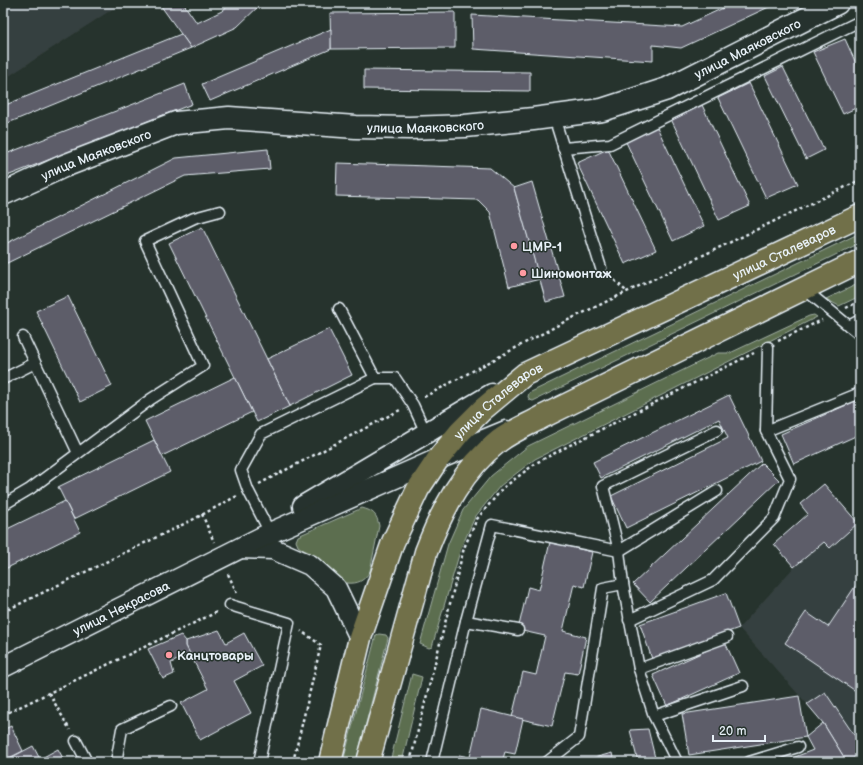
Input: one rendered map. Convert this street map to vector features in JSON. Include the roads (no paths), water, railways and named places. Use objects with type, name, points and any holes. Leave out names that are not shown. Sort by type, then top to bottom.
[{"type":"main road","name":"улица Маяковского","points":[[3,194],[64,166],[176,123],[229,118],[356,128],[409,128],[465,126],[554,117],[602,110],[668,89],[837,3]]},
{"type":"main road","name":"улица Сталеваров","points":[[330,762],[360,638],[393,542],[418,490],[438,459],[460,432],[483,409],[525,374],[860,216]]},
{"type":"main road","points":[[368,762],[426,552],[436,525],[462,480],[480,457],[500,440],[544,416],[860,261]]},
{"type":"street","points":[[269,530],[525,374]]},
{"type":"street","points":[[269,530],[544,416]]},
{"type":"street","name":"улица Некрасова","points":[[4,663],[239,548],[269,530]]},
{"type":"street","points":[[239,548],[273,549],[310,564],[336,588],[360,638]]},
{"type":"lane","points":[[563,148],[610,144],[860,21]]},
{"type":"lane","points":[[554,117],[601,268]]},
{"type":"lane","points":[[3,505],[30,489],[151,399],[203,366],[145,241],[194,218],[220,211]]},
{"type":"lane","points":[[803,288],[860,335]]},
{"type":"lane","points":[[339,309],[375,378]]},
{"type":"lane","points":[[849,326],[860,320]]},
{"type":"lane","points":[[23,337],[78,453]]},
{"type":"lane","points":[[629,620],[713,580],[774,518],[790,479],[766,431],[768,347]]},
{"type":"lane","points":[[3,378],[36,363]]},
{"type":"lane","points":[[269,530],[248,490],[241,470],[261,434],[375,378],[395,378],[412,403],[426,433]]},
{"type":"lane","points":[[766,431],[860,393]]},
{"type":"lane","points":[[678,762],[654,716],[639,670],[629,620],[619,551],[603,486],[717,430]]},
{"type":"lane","points":[[432,762],[466,622],[492,525],[619,551],[717,492]]},
{"type":"lane","points":[[547,762],[579,737],[603,588],[623,584]]},
{"type":"lane","points":[[230,605],[289,623],[259,762]]},
{"type":"lane","points":[[466,622],[518,630]]},
{"type":"lane","points":[[639,670],[727,637]]},
{"type":"lane","points":[[654,716],[743,686]]},
{"type":"lane","points":[[116,762],[122,729],[171,706]]},
{"type":"lane","points":[[76,741],[88,762]]},
{"type":"lane","points":[[749,762],[798,747]]},
{"type":"place","name":"ЦМР-1","points":[[514,246]]},
{"type":"place","name":"Шиномонтаж","points":[[523,273]]},
{"type":"place","name":"Канцтовары","points":[[169,655]]}]
